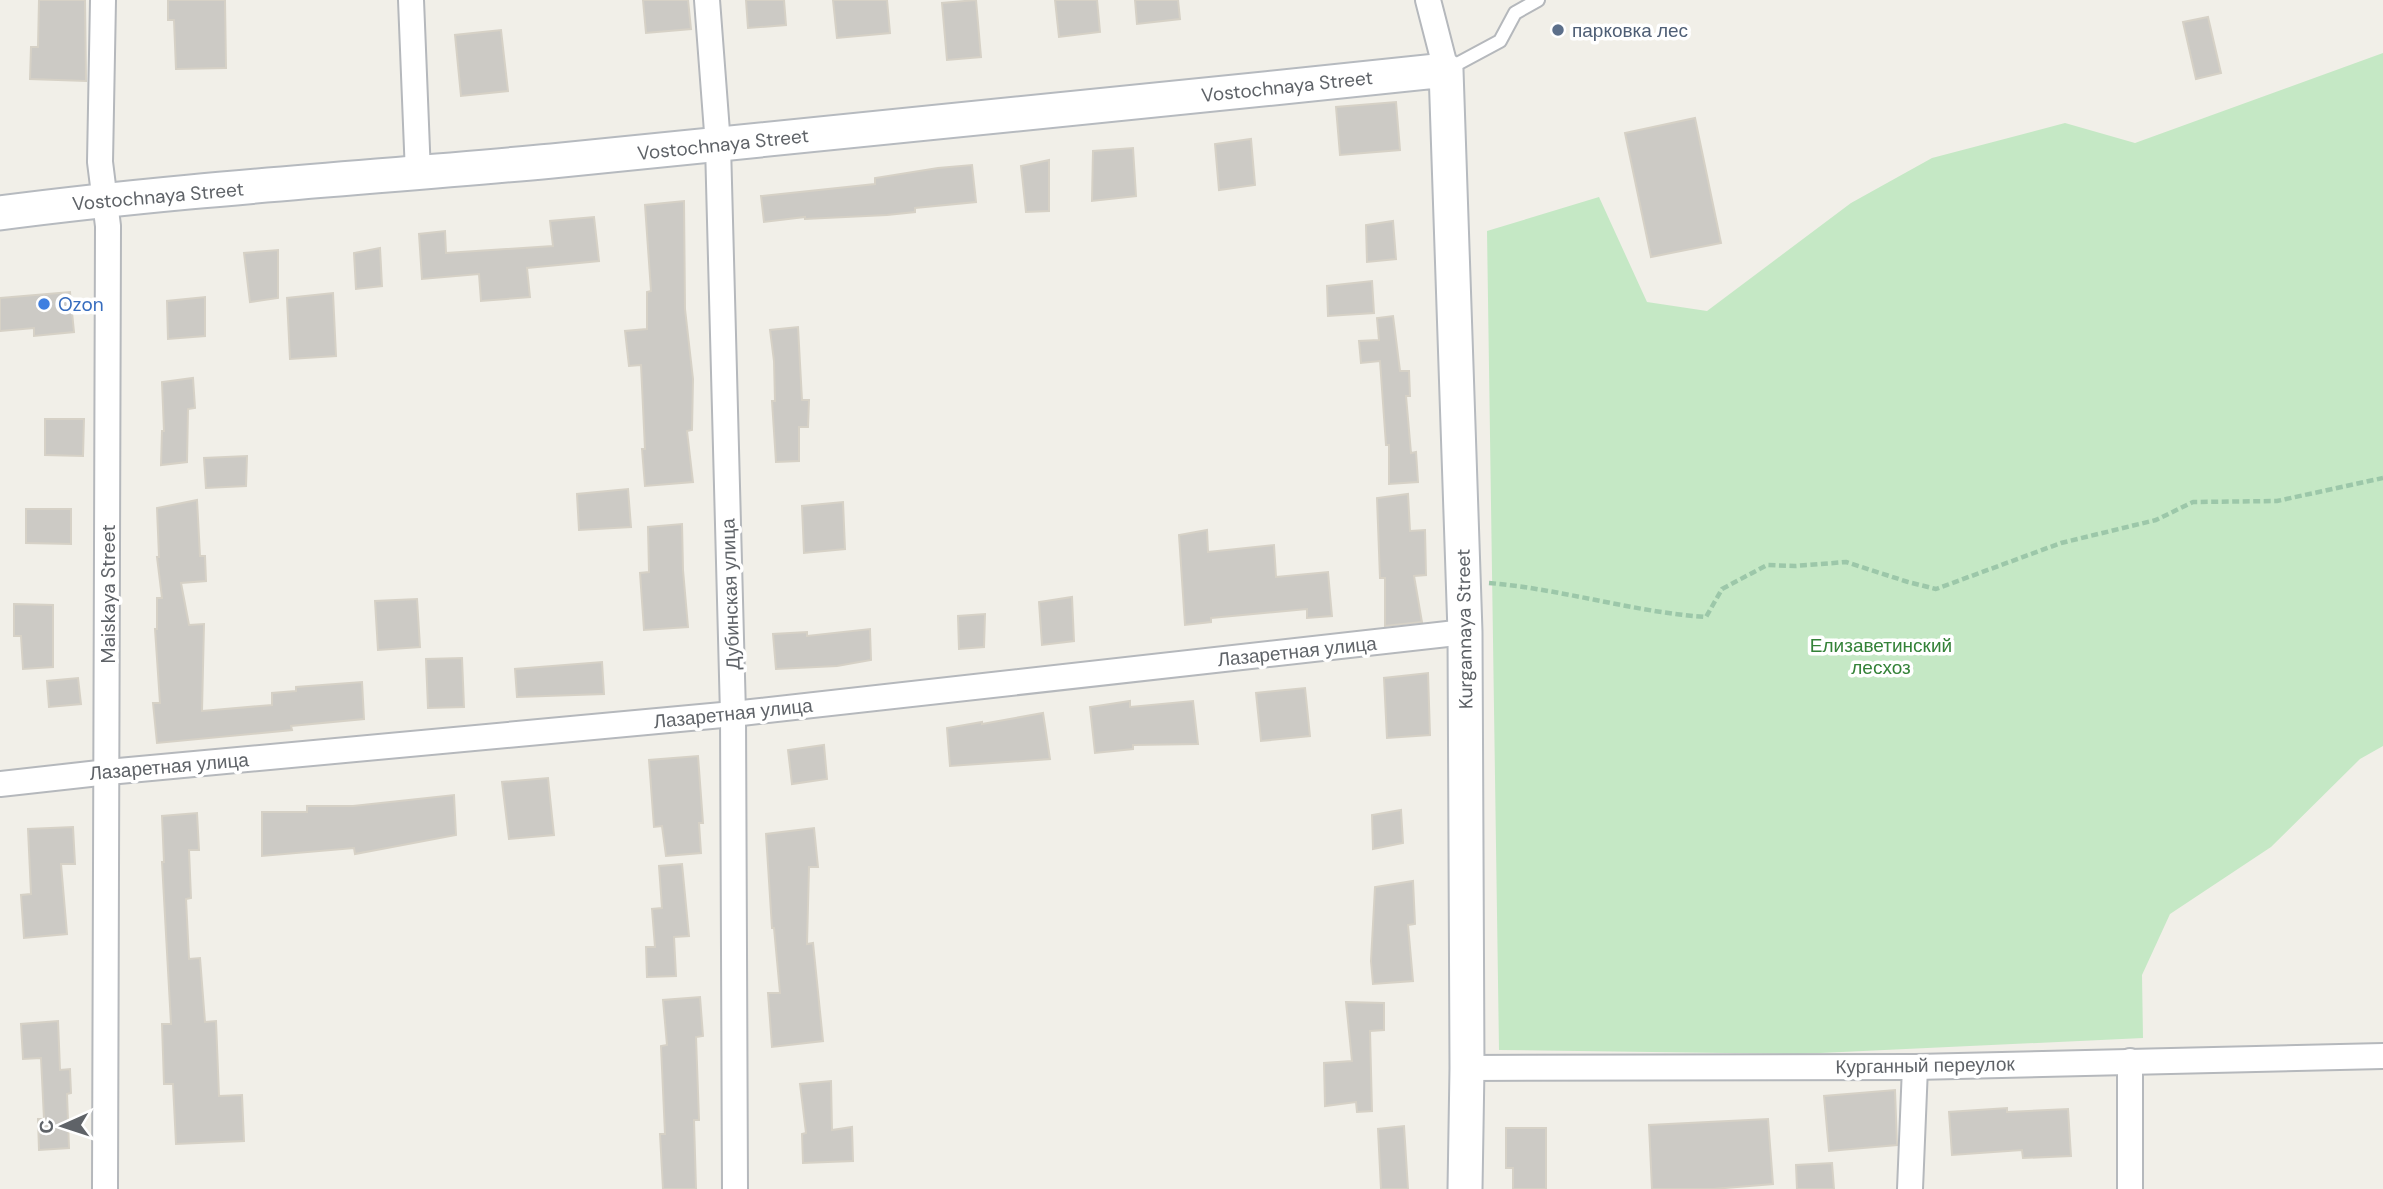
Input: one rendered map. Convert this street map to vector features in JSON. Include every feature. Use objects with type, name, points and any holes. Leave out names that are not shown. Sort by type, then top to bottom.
[{"type":"street","name":"Maiskaya Street","points":[[103,0],[100,162],[108,226],[105,1189]]},
{"type":"street","points":[[411,0],[418,174]]},
{"type":"street","name":"Дубинская улица","points":[[707,0],[718,145],[733,714],[735,1189]]},
{"type":"street","points":[[1428,0],[1446,70]]},
{"type":"street","name":"Vostochnaya Street","points":[[0,213],[103,200],[418,174],[718,145],[1446,70]]},
{"type":"street","name":"Kurgannaya Street","points":[[1446,70],[1465,632],[1465,1189]]},
{"type":"street","name":"Лазаретная улица","points":[[0,784],[733,714],[1465,632]]},
{"type":"street","name":"Курганный переулок","points":[[1467,1068],[1915,1067],[2383,1056]]},
{"type":"street","points":[[2130,1061],[2130,1189]]},
{"type":"street","points":[[1910,1189],[1915,1067]]},
{"type":"lane","points":[[1446,70],[1500,41],[1513,7],[1538,0]]},
{"type":"path","points":[[1464,581],[1530,586],[1678,615],[1706,617],[1722,589],[1767,565],[1846,562],[1936,589],[2061,543],[2156,520],[2193,502],[2277,501],[2383,478]]},
{"type":"green space","name":"Елизаветинский лесхоз","points":[[2383,53],[2383,746],[2360,759],[2271,847],[2170,914],[2142,975],[2143,1038],[1799,1054],[1499,1050],[1487,231],[1599,197],[1647,302],[1707,311],[1851,203],[1932,158],[2065,123],[2135,143]]},
{"type":"building","points":[[39,0],[85,0],[86,81],[30,79],[31,47],[38,47]]},
{"type":"building","points":[[168,0],[225,0],[226,68],[176,69],[174,20],[168,20]]},
{"type":"building","points":[[643,0],[688,0],[691,29],[646,33]]},
{"type":"building","points":[[746,0],[784,0],[786,25],[748,28]]},
{"type":"building","points":[[833,0],[887,0],[890,33],[837,38]]},
{"type":"building","points":[[976,0],[981,57],[947,60],[942,3]]},
{"type":"building","points":[[1055,0],[1097,0],[1100,32],[1059,37]]},
{"type":"building","points":[[1135,0],[1178,0],[1180,19],[1137,24]]},
{"type":"building","points":[[2208,17],[2221,73],[2196,79],[2183,22]]},
{"type":"building","points":[[501,30],[508,91],[461,96],[455,35]]},
{"type":"building","points":[[1396,102],[1400,150],[1340,155],[1336,107]]},
{"type":"building","points":[[1695,118],[1721,243],[1651,257],[1625,133]]},
{"type":"building","points":[[1251,139],[1255,185],[1219,190],[1215,144]]},
{"type":"building","points":[[1133,148],[1136,196],[1092,201],[1093,151]]},
{"type":"building","points":[[1049,160],[1049,211],[1026,212],[1021,166]]},
{"type":"building","points":[[972,165],[976,202],[915,208],[915,212],[887,215],[805,217],[764,222],[761,196],[875,184],[875,178]]},
{"type":"building","points":[[684,201],[685,309],[693,379],[692,430],[687,431],[693,482],[645,486],[641,365],[629,366],[625,331],[647,329],[647,292],[651,291],[645,205]]},
{"type":"building","points":[[594,217],[599,261],[527,268],[530,297],[481,301],[479,274],[422,279],[419,234],[445,231],[446,253],[553,246],[550,221]]},
{"type":"building","points":[[1393,221],[1396,259],[1367,262],[1366,225]]},
{"type":"building","points":[[380,248],[382,286],[356,289],[354,253]]},
{"type":"building","points":[[278,250],[278,298],[250,302],[244,253]]},
{"type":"building","points":[[1372,281],[1374,313],[1328,316],[1327,286]]},
{"type":"building","points":[[70,292],[74,332],[34,336],[34,328],[0,331],[0,298]]},
{"type":"building","points":[[333,293],[336,356],[290,359],[287,298]]},
{"type":"building","points":[[205,297],[205,336],[168,339],[167,301]]},
{"type":"building","points":[[1393,316],[1400,371],[1409,371],[1410,396],[1406,396],[1411,453],[1416,452],[1418,482],[1389,484],[1389,445],[1386,445],[1380,361],[1361,363],[1359,341],[1379,340],[1377,318]]},
{"type":"building","points":[[798,327],[802,400],[809,400],[808,427],[799,427],[799,461],[776,462],[772,401],[775,401],[774,361],[770,330]]},
{"type":"building","points":[[193,378],[195,408],[188,409],[187,462],[161,465],[164,431],[162,382]]},
{"type":"building","points":[[45,419],[84,419],[83,456],[45,455]]},
{"type":"building","points":[[247,456],[246,486],[206,488],[204,458]]},
{"type":"building","points":[[628,489],[631,527],[579,530],[577,494]]},
{"type":"building","points":[[1408,494],[1410,531],[1425,530],[1426,575],[1414,576],[1422,622],[1385,626],[1385,578],[1380,578],[1377,498]]},
{"type":"building","points":[[197,500],[200,556],[205,556],[206,581],[181,583],[189,625],[204,624],[202,711],[272,705],[272,693],[296,691],[296,687],[362,682],[364,719],[291,726],[292,730],[157,743],[153,703],[160,703],[155,629],[157,598],[162,598],[157,557],[157,508]]},
{"type":"building","points":[[843,502],[845,549],[804,553],[802,506]]},
{"type":"building","points":[[26,509],[71,509],[71,544],[26,543]]},
{"type":"building","points":[[682,524],[688,627],[644,630],[640,573],[649,572],[648,527]]},
{"type":"building","points":[[1207,530],[1208,552],[1274,545],[1276,577],[1328,572],[1332,616],[1307,618],[1307,609],[1211,618],[1211,622],[1185,625],[1179,535]]},
{"type":"building","points":[[1072,597],[1074,641],[1042,645],[1039,602]]},
{"type":"building","points":[[417,599],[420,647],[378,650],[375,601]]},
{"type":"building","points":[[14,604],[53,605],[53,667],[23,669],[21,636],[14,636]]},
{"type":"building","points":[[985,614],[984,647],[959,649],[958,616]]},
{"type":"building","points":[[870,629],[871,660],[837,666],[776,669],[773,634],[807,632],[807,636]]},
{"type":"building","points":[[462,658],[464,707],[428,708],[426,659]]},
{"type":"building","points":[[602,662],[604,694],[517,697],[515,669]]},
{"type":"building","points":[[1428,673],[1430,735],[1387,738],[1384,678]]},
{"type":"building","points":[[78,678],[81,704],[49,707],[47,681]]},
{"type":"building","points":[[1305,688],[1310,736],[1261,741],[1256,693]]},
{"type":"building","points":[[1130,701],[1130,707],[1193,701],[1198,744],[1133,745],[1133,749],[1095,753],[1090,707]]},
{"type":"building","points":[[1043,713],[1050,759],[950,766],[947,728]]},
{"type":"building","points":[[824,745],[827,779],[792,784],[788,750]]},
{"type":"building","points":[[698,756],[703,823],[699,823],[701,853],[666,856],[662,826],[654,827],[649,760]]},
{"type":"building","points":[[548,778],[554,835],[509,839],[502,782]]},
{"type":"building","points":[[454,795],[456,835],[355,854],[354,848],[262,856],[262,812],[307,812],[307,806],[353,806]]},
{"type":"building","points":[[1401,810],[1403,843],[1373,849],[1372,815]]},
{"type":"building","points":[[197,813],[199,850],[189,850],[191,898],[186,899],[189,959],[200,958],[205,1022],[216,1021],[219,1096],[242,1095],[244,1141],[176,1144],[173,1084],[164,1084],[162,1024],[171,1024],[162,816]]},
{"type":"building","points":[[73,827],[75,864],[61,864],[67,934],[24,938],[21,895],[31,894],[28,829]]},
{"type":"building","points":[[814,828],[818,867],[809,867],[807,944],[813,943],[823,1041],[772,1047],[768,993],[780,993],[772,928],[766,834]]},
{"type":"building","points":[[682,864],[689,936],[674,937],[676,976],[647,977],[646,947],[655,947],[652,909],[662,908],[659,866]]},
{"type":"building","points":[[1413,881],[1415,924],[1408,925],[1413,981],[1373,984],[1371,961],[1375,887]]},
{"type":"building","points":[[700,997],[703,1036],[696,1037],[699,1120],[694,1120],[696,1189],[663,1189],[660,1134],[665,1134],[661,1046],[667,1045],[663,1000]]},
{"type":"building","points":[[1346,1002],[1384,1003],[1384,1030],[1370,1031],[1372,1111],[1357,1112],[1356,1102],[1325,1106],[1324,1063],[1352,1061]]},
{"type":"building","points":[[58,1021],[60,1070],[70,1069],[71,1093],[67,1094],[69,1148],[39,1150],[38,1119],[44,1119],[41,1058],[23,1059],[21,1024]]},
{"type":"building","points":[[831,1081],[832,1130],[852,1127],[853,1161],[803,1163],[802,1134],[806,1133],[800,1084]]},
{"type":"building","points":[[1895,1090],[1897,1145],[1829,1151],[1824,1096]]},
{"type":"building","points":[[2007,1108],[2007,1112],[2068,1109],[2071,1156],[2023,1158],[2022,1150],[1952,1155],[1949,1112]]},
{"type":"building","points":[[1768,1119],[1773,1184],[1713,1189],[1652,1189],[1649,1125]]},
{"type":"building","points":[[1404,1126],[1408,1189],[1381,1189],[1378,1129]]},
{"type":"building","points":[[1506,1128],[1546,1128],[1546,1189],[1513,1189],[1513,1168],[1506,1168]]},
{"type":"building","points":[[1832,1163],[1834,1189],[1797,1189],[1796,1165]]},
{"type":"place","name":"парковка лес","points":[[1558,30]]},
{"type":"place","name":"Ozon","points":[[44,304]]}]
